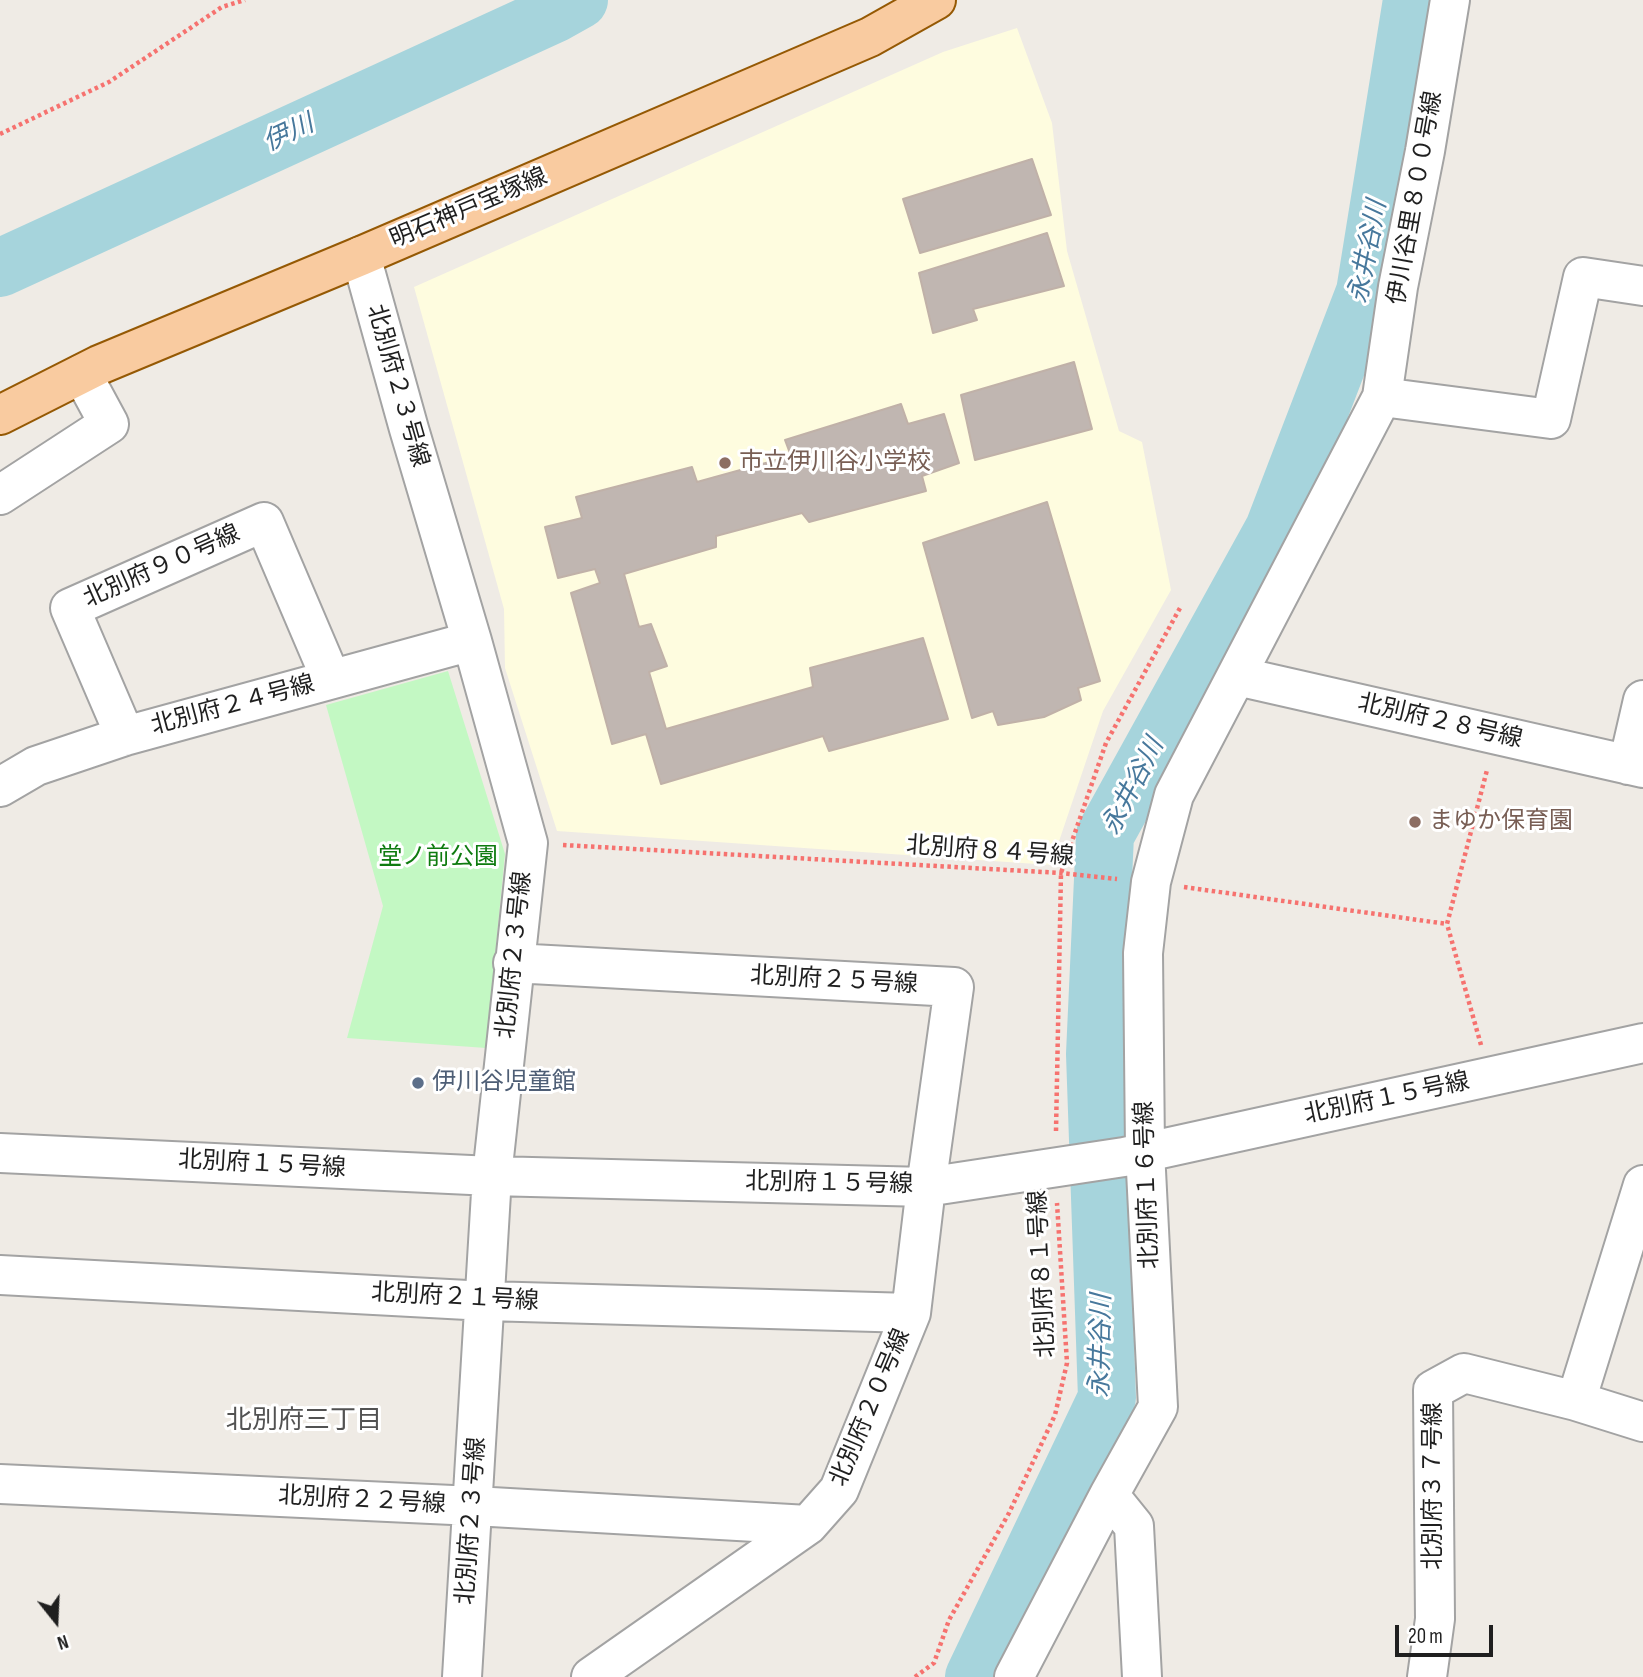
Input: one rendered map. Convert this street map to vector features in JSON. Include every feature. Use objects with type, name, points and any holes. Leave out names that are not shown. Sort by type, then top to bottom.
[{"type":"main road","name":"明石神戸宝塚線","points":[[0,415],[82,374],[870,37],[936,0]]},
{"type":"street","name":"伊川谷里８００号線","points":[[1237,676],[1382,397],[1398,288],[1425,151],[1450,0]]},
{"type":"street","name":"北別府２３号線","points":[[360,256],[528,843],[492,1176],[462,1677]]},
{"type":"street","points":[[1382,397],[1551,419],[1583,277],[1643,286]]},
{"type":"street","points":[[0,495],[109,424],[82,374]]},
{"type":"street","name":"北別府９０号線","points":[[125,736],[70,608],[264,522],[331,679]]},
{"type":"street","name":"北別府２４号線","points":[[0,787],[36,766],[125,736],[472,641]]},
{"type":"street","name":"北別府２８号線","points":[[1237,676],[1636,766]]},
{"type":"street","name":"北別府１６号線","points":[[1014,1677],[1158,1406],[1134,1154],[1143,953],[1151,882],[1174,795],[1237,676]]},
{"type":"street","points":[[1636,766],[1643,700]]},
{"type":"street","name":"北別府２５号線","points":[[513,963],[954,987],[926,1187]]},
{"type":"street","name":"北別府１５号線","points":[[0,1153],[492,1176],[926,1187],[1134,1154],[1643,1043]]},
{"type":"street","points":[[1576,1401],[1643,1185]]},
{"type":"street","name":"北別府２０号線","points":[[591,1677],[808,1525],[839,1490],[911,1313],[926,1187]]},
{"type":"street","name":"北別府２１号線","points":[[0,1275],[486,1301],[911,1313]]},
{"type":"street","name":"北別府３７号線","points":[[1427,1677],[1435,1619],[1433,1390],[1464,1373],[1576,1401],[1643,1422]]},
{"type":"street","name":"北別府２２号線","points":[[0,1484],[808,1525]]},
{"type":"street","points":[[1109,1495],[1133,1526],[1142,1677]]},
{"type":"path","points":[[0,134],[109,82],[222,7],[245,0]]},
{"type":"path","name":"北別府８１号線","points":[[915,1677],[934,1663],[949,1620],[1009,1513],[1055,1415],[1067,1363],[1062,1167],[1061,873],[1106,743],[1181,608]]},
{"type":"path","points":[[1490,1076],[1447,924],[1496,735]]},
{"type":"path","name":"北別府８４号線","points":[[528,843],[1061,873],[1151,882],[1447,924]]},
{"type":"shaded area","points":[[1017,28],[1052,123],[1067,251],[1119,431],[1142,442],[1171,590],[1103,711],[1051,865],[557,831],[505,668],[504,609],[414,287],[943,52]]},
{"type":"green space","name":"堂ノ前公園","points":[[448,671],[505,854],[486,1048],[347,1038],[383,906],[326,705]]},
{"type":"building","points":[[1032,159],[1051,215],[920,253],[903,199]]},
{"type":"building","points":[[1047,233],[1064,286],[973,309],[977,320],[933,333],[919,273]]},
{"type":"building","points":[[1074,362],[1092,429],[975,460],[961,395]]},
{"type":"building","points":[[901,404],[908,424],[944,414],[959,463],[922,476],[926,491],[809,522],[802,513],[716,536],[716,547],[624,574],[639,627],[651,624],[667,666],[649,672],[666,729],[813,687],[810,668],[923,638],[948,719],[829,751],[823,736],[661,784],[646,734],[612,744],[571,593],[600,583],[595,569],[558,578],[545,527],[582,518],[576,497],[692,467],[697,482],[791,456],[785,440]]},
{"type":"building","points":[[1047,502],[1100,681],[1078,688],[1081,700],[1044,717],[998,725],[993,711],[972,718],[923,543]]},
{"type":"waterway","name":"伊川","points":[[0,268],[554,14],[579,0]]},
{"type":"waterway","name":"永井谷川","points":[[974,1677],[1107,1398],[1095,1054],[1105,835],[1274,529],[1365,292],[1412,0]]},
{"type":"place","name":"市立伊川谷小学校","points":[[725,463]]},
{"type":"place","name":"まゆか保育園","points":[[1415,822]]},
{"type":"place","name":"伊川谷児童館","points":[[418,1083]]},
{"type":"district","name":"北別府三丁目","points":[[304,1421]]}]
